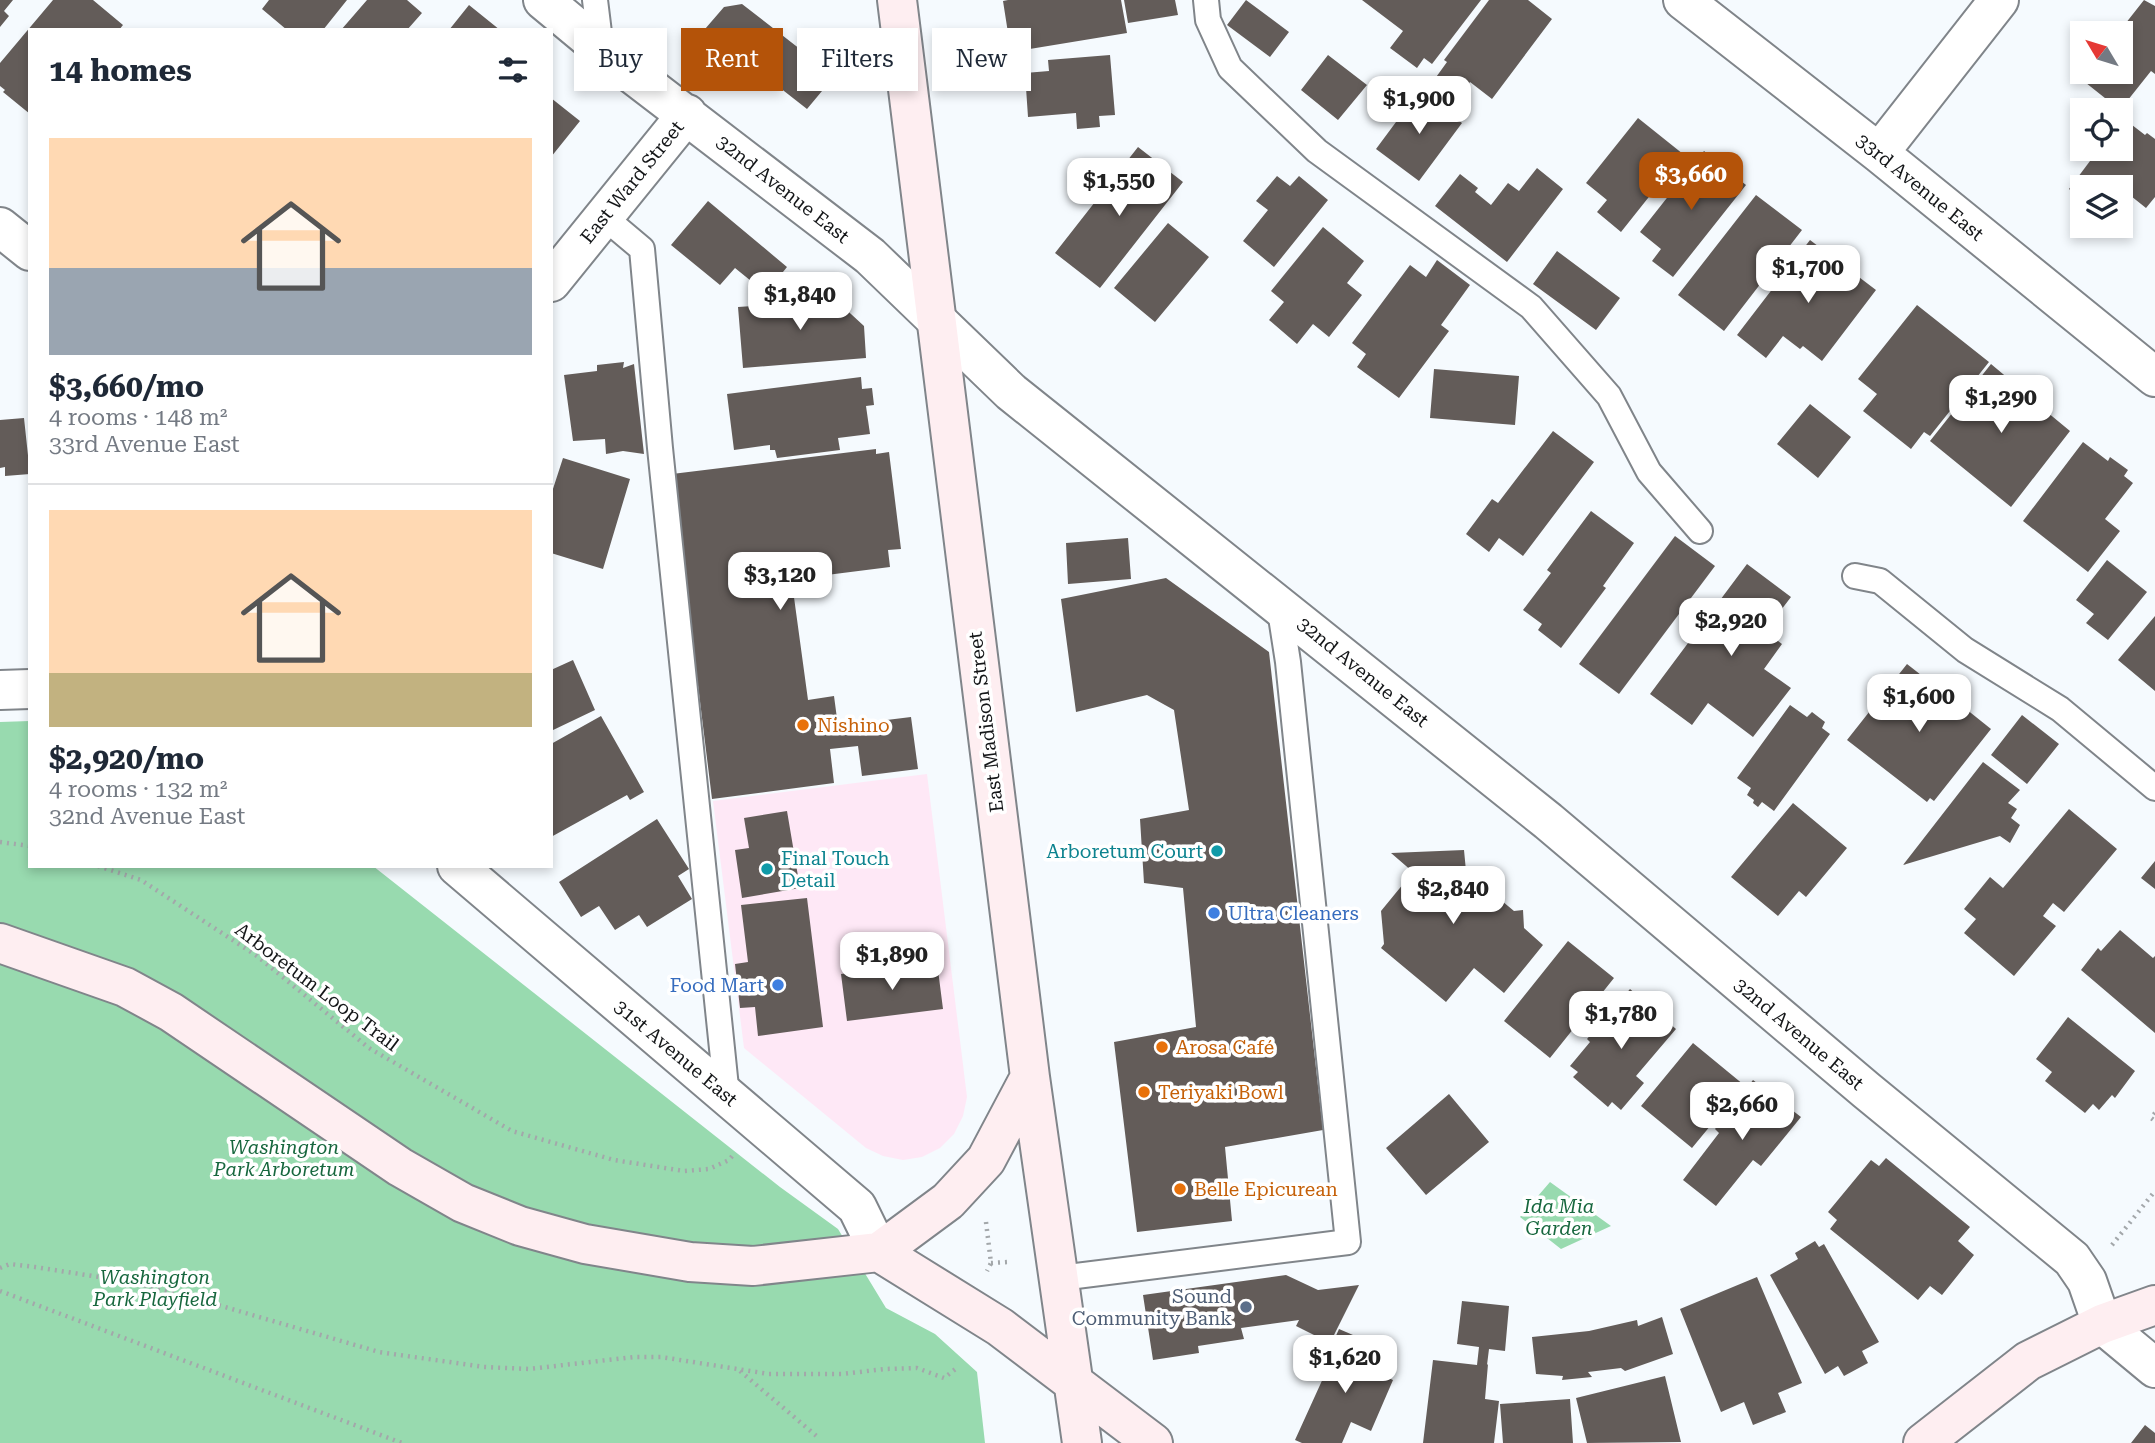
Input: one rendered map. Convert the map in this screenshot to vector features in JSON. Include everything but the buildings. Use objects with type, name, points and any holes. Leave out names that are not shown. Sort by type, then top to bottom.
[{"type":"main road","name":"East Madison Street","points":[[897,0],[1030,1077],[1082,1443]]},
{"type":"main road","points":[[0,943],[125,987],[171,1012],[400,1167],[463,1203],[520,1226],[584,1244],[690,1262],[753,1266],[879,1252],[948,1201],[986,1160],[1030,1077]]},
{"type":"main road","points":[[879,1252],[1000,1327],[1153,1443]]},
{"type":"main road","points":[[1923,1443],[2028,1361],[2102,1324],[2155,1305]]},
{"type":"street","name":"32nd Avenue East","points":[[543,0],[576,28]]},
{"type":"street","name":"33rd Avenue East","points":[[1683,0],[1879,153],[2155,377]]},
{"type":"street","points":[[1879,153],[1999,0]]},
{"type":"street","name":"32nd Avenue East","points":[[657,91],[870,256],[1011,393],[1548,821],[2071,1259],[2087,1281],[2102,1324]]},
{"type":"street","name":"East Ward Street","points":[[553,280],[687,114]]},
{"type":"street","points":[[0,228],[28,249]]},
{"type":"street","points":[[0,690],[28,689]]},
{"type":"street","name":"31st Avenue East","points":[[459,868],[856,1207],[879,1252]]},
{"type":"street","points":[[2102,1324],[2155,1368]]},
{"type":"lane","points":[[595,0],[598,28]]},
{"type":"lane","points":[[1206,0],[1208,20],[1230,68],[1317,151],[1531,307],[1609,396],[1649,472],[1700,531]]},
{"type":"lane","points":[[604,218],[642,249],[727,1097]]},
{"type":"lane","points":[[1855,576],[1880,582],[1965,650],[2060,709],[2155,788]]},
{"type":"lane","points":[[1060,1278],[1348,1242],[1288,662],[1279,604]]},
{"type":"path","points":[[0,842],[28,846]]},
{"type":"path","name":"Arboretum Loop Trail","points":[[104,868],[141,880],[257,957],[369,1048],[512,1131],[614,1160],[684,1171],[709,1169],[729,1160],[735,1152]]},
{"type":"path","points":[[2155,1113],[2151,1118],[2155,1121]]},
{"type":"path","points":[[2107,1252],[2155,1191]]},
{"type":"path","points":[[985,1215],[991,1263],[987,1270],[988,1278]]},
{"type":"path","points":[[991,1263],[1008,1262]]},
{"type":"path","points":[[0,1268],[10,1264],[131,1282],[379,1352],[471,1365],[529,1369],[634,1357],[661,1357],[739,1371],[802,1375],[917,1368],[944,1378],[958,1367]]},
{"type":"path","points":[[0,1291],[402,1443]]},
{"type":"path","points":[[739,1371],[820,1439]]},
{"type":"shaded area","points":[[927,774],[967,1097],[963,1116],[954,1134],[940,1148],[922,1157],[903,1160],[883,1156],[866,1148],[744,1048],[713,801]]},
{"type":"green space","name":"Washington Park Arboretum","points":[[28,721],[28,868],[376,868],[780,1187],[838,1229],[886,1308],[935,1334],[977,1372],[985,1443],[0,1443],[0,722]]},
{"type":"green space","name":"Ida Mia Garden","points":[[1550,1182],[1611,1226],[1561,1249],[1520,1217]]},
{"type":"place","name":"Nishino","points":[[803,725]]},
{"type":"place","name":"Arboretum Court","points":[[1217,851]]},
{"type":"place","name":"Final Touch Detail","points":[[767,869]]},
{"type":"place","name":"Ultra Cleaners","points":[[1214,913]]},
{"type":"place","name":"Food Mart","points":[[778,985]]},
{"type":"place","name":"Arosa Café","points":[[1162,1047]]},
{"type":"place","name":"Teriyaki Bowl","points":[[1144,1092]]},
{"type":"place","name":"Belle Epicurean","points":[[1180,1189]]},
{"type":"place","name":"Sound Community Bank","points":[[1246,1307]]},
{"type":"park label","name":"Washington Park Playfield","points":[[155,1288]]}]
